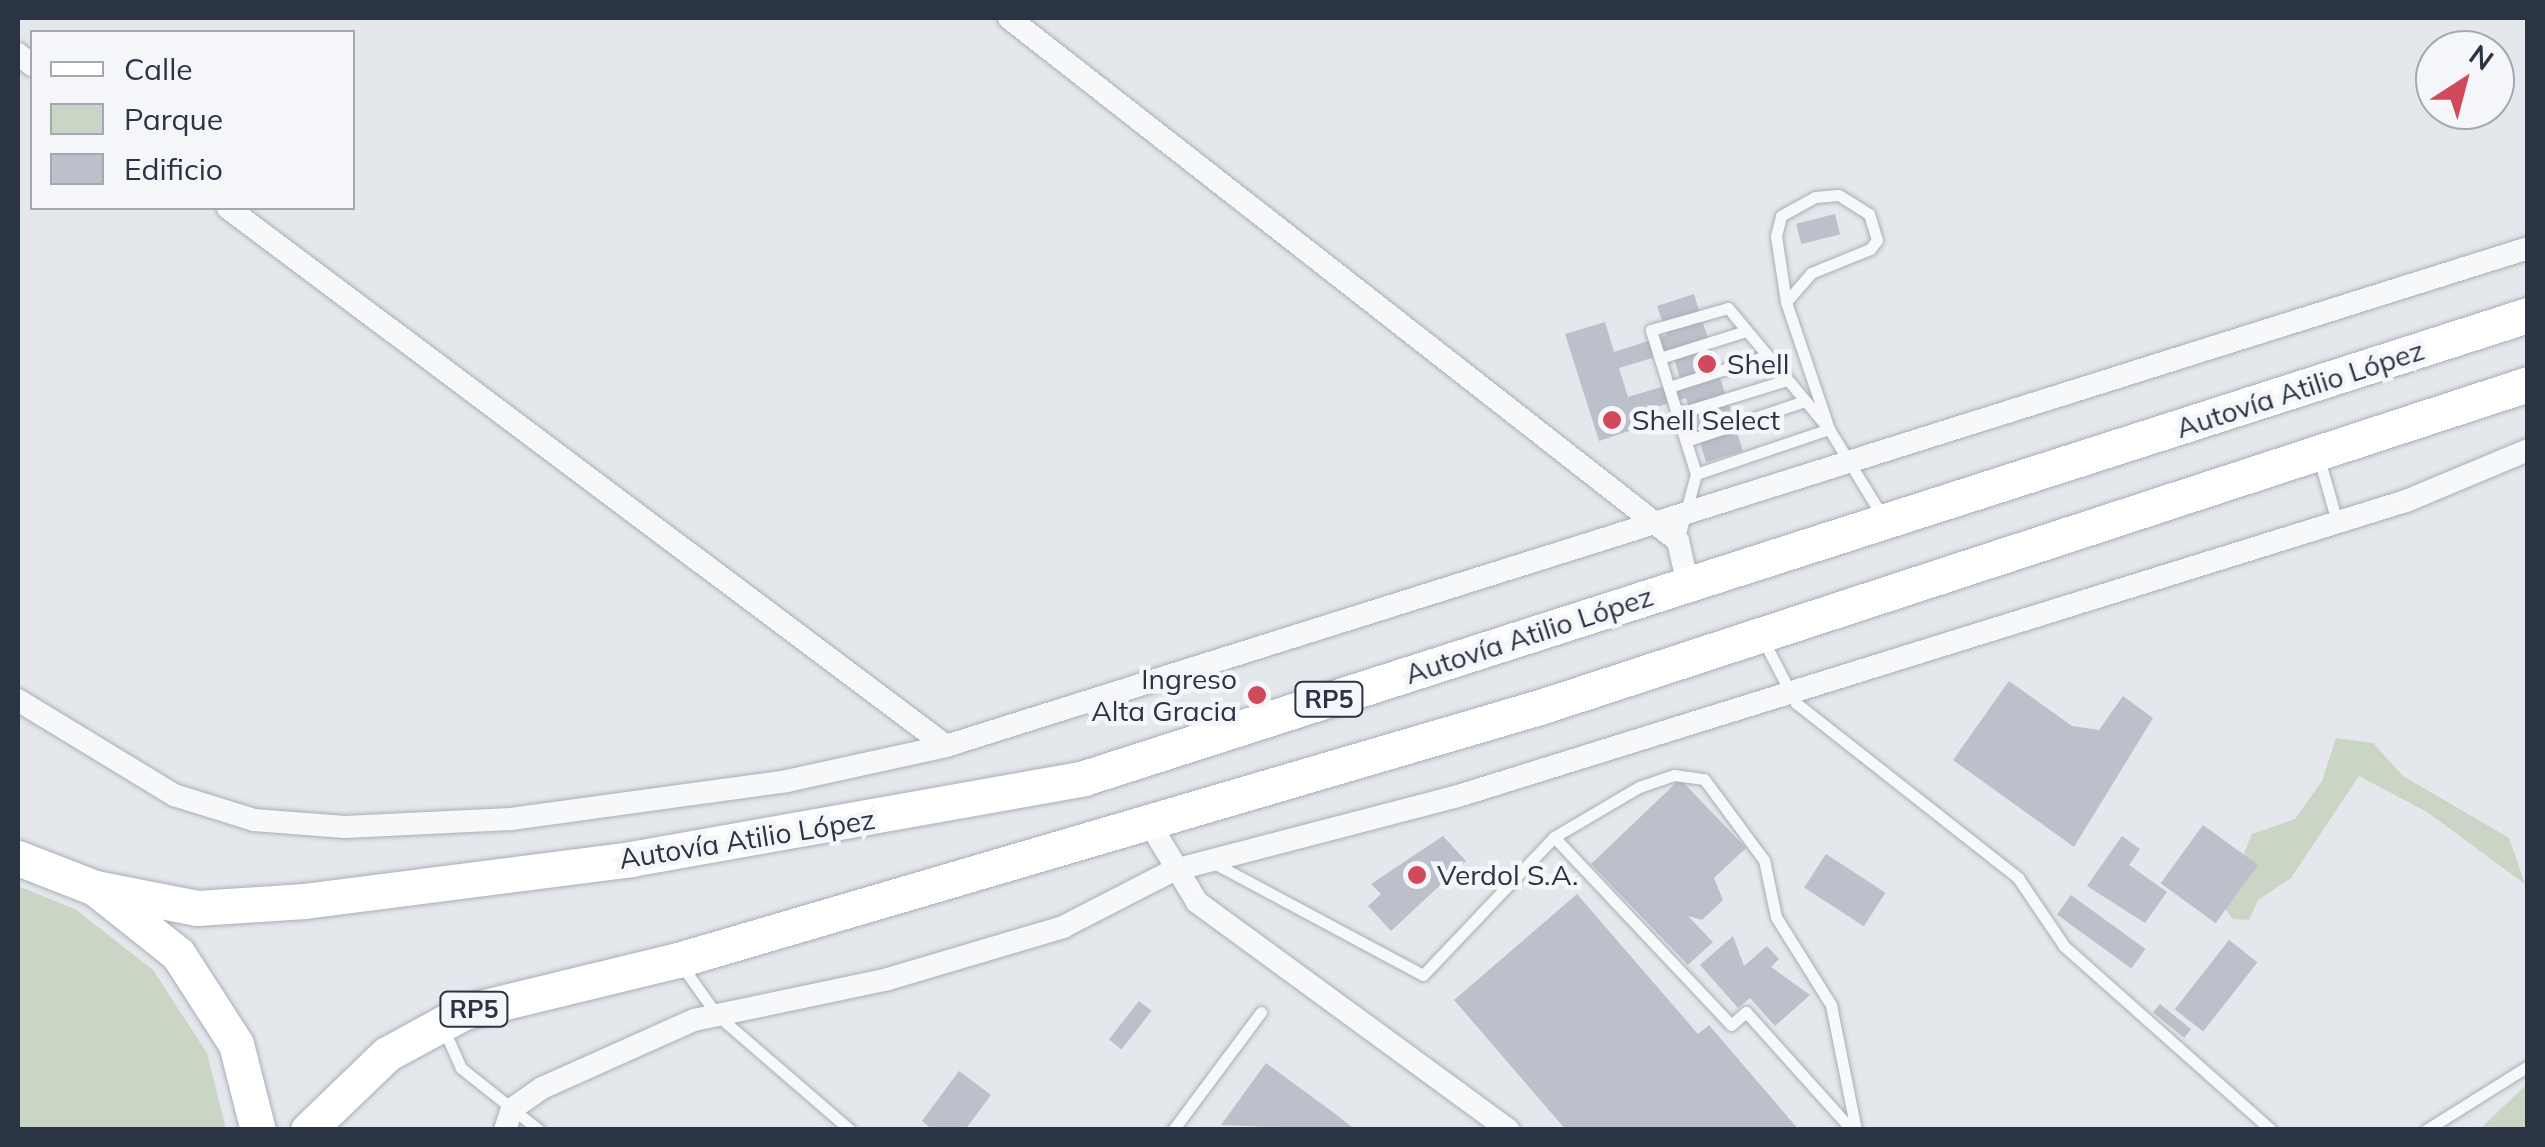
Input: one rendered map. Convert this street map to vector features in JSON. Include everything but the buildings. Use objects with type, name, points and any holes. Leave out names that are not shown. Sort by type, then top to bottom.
[{"type":"main road","name":"Autovía Atilio López","points":[[18,858],[95,888],[197,908],[286,903],[861,820],[1084,778],[2528,316]]},
{"type":"main road","name":"RP5","points":[[308,1130],[346,1086],[440,1022],[678,960],[1540,707],[1758,630],[2528,384]]},
{"type":"main road","name":"Autovía Atilio López","points":[[95,888],[166,942],[211,996],[236,1044],[258,1130]]},
{"type":"street","points":[[1009,18],[1678,541],[1688,585]]},
{"type":"street","points":[[231,210],[946,746]]},
{"type":"street","points":[[18,700],[174,796],[254,820],[345,828],[511,819],[786,781],[946,746],[1650,520],[2528,248]]},
{"type":"street","points":[[508,1119],[716,1015],[888,979],[1063,928],[1174,870],[1790,692],[2336,518],[2528,450]]},
{"type":"street","points":[[1150,824],[1174,870],[1197,902],[1508,1130]]},
{"type":"lane","points":[[1786,302],[1811,273],[1878,240],[1869,214],[1852,201],[1815,197],[1782,216],[1777,266],[1786,302],[1829,430],[1844,461],[1888,521]]},
{"type":"lane","points":[[1678,541],[1696,474],[1651,330],[1728,308],[1829,430]]},
{"type":"lane","points":[[1660,358],[1746,331]]},
{"type":"lane","points":[[1669,387],[1767,356]]},
{"type":"lane","points":[[1677,414],[1787,380]]},
{"type":"lane","points":[[1686,441],[1805,401]]},
{"type":"lane","points":[[1696,474],[1829,430]]},
{"type":"lane","points":[[2317,450],[2336,518]]},
{"type":"lane","points":[[1758,630],[1790,692],[2018,878],[2064,946],[2271,1130]]},
{"type":"lane","points":[[1212,862],[1423,976],[1554,837],[1639,787],[1674,775],[1704,780],[1764,860],[1776,917],[1831,1005],[1854,1130]]},
{"type":"lane","points":[[1554,837],[1731,1025],[1746,1012],[1854,1130]]},
{"type":"lane","points":[[678,960],[716,1015],[850,1130]]},
{"type":"lane","points":[[1176,1129],[1261,1012]]},
{"type":"lane","points":[[440,1022],[462,1068],[508,1119],[539,1130]]},
{"type":"lane","points":[[2426,1130],[2528,1066]]},
{"type":"green space","points":[[2336,738],[2373,743],[2403,776],[2509,838],[2525,884],[2427,812],[2359,776],[2291,878],[2258,900],[2249,920],[2233,919],[2222,905],[2252,834],[2295,819],[2322,781]]},
{"type":"green space","points":[[18,886],[75,909],[153,970],[207,1053],[226,1129],[18,1129]]},
{"type":"green space","points":[[2527,1084],[2527,1129],[2480,1129]]},
{"type":"place","name":"Shell","points":[[1707,364]]},
{"type":"place","name":"Shell Select","points":[[1612,420]]},
{"type":"place","name":"Ingreso Alta Gracia","points":[[1257,695]]},
{"type":"place","name":"Verdol S.A.","points":[[1417,875]]}]
